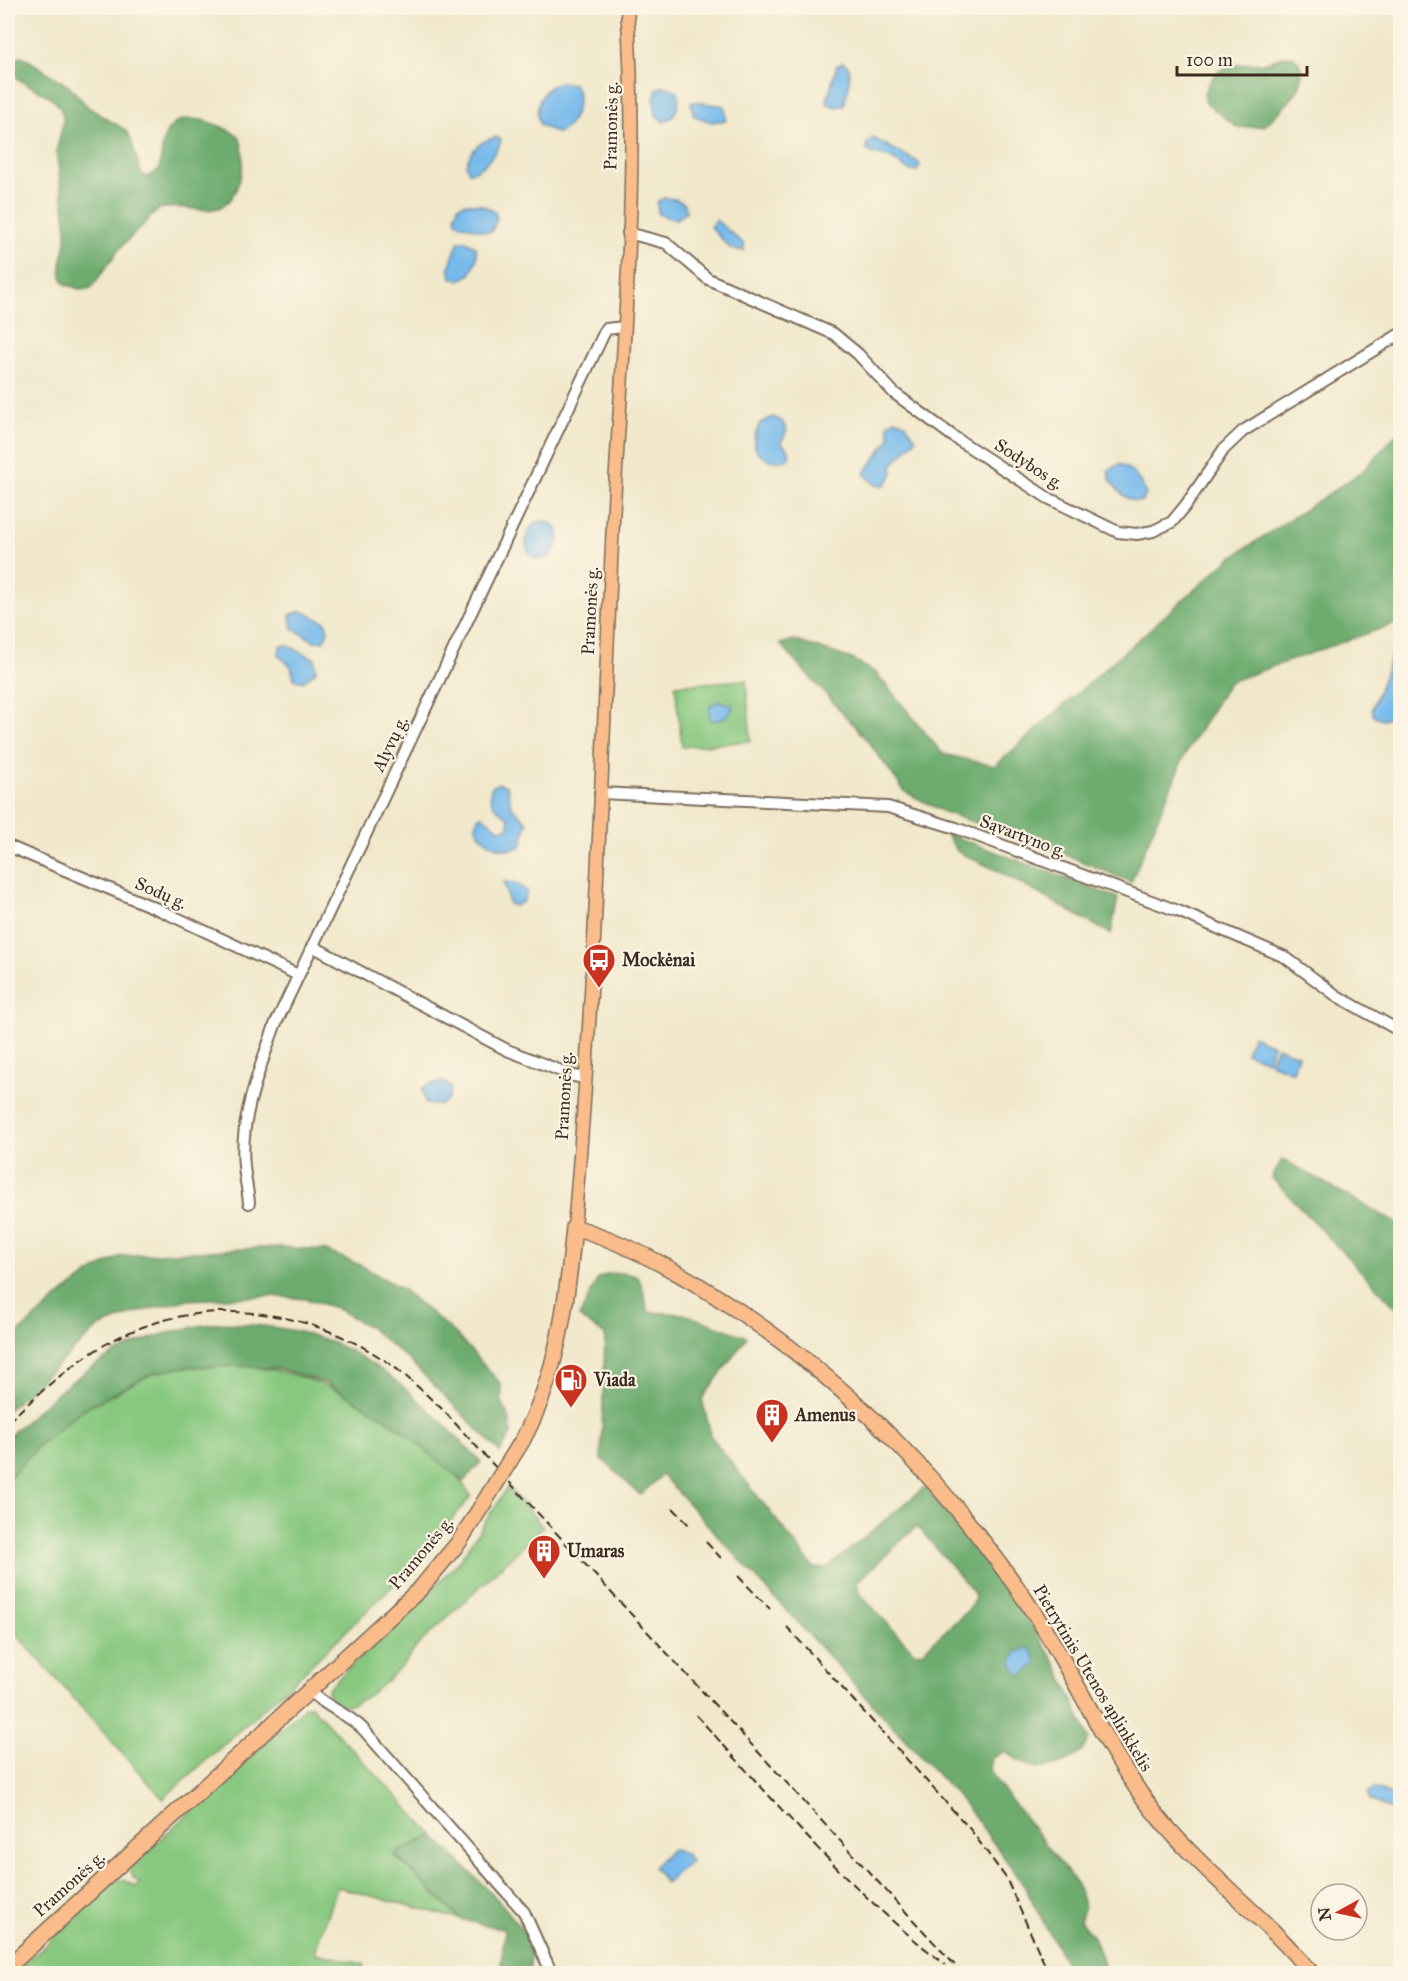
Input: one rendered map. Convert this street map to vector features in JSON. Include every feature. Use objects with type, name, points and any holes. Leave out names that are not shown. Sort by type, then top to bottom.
[{"type":"highway","name":"Pramonės g.","points":[[8,1967],[420,1589],[459,1542],[522,1441],[544,1393],[554,1360],[567,1299],[574,1227]]},
{"type":"highway","name":"Pietrytinis Utenos aplinkkelis","points":[[574,1227],[633,1250],[740,1311],[832,1381],[903,1448],[950,1500],[1011,1580],[1059,1653],[1120,1765],[1152,1809],[1194,1854],[1274,1930],[1312,1974]]},
{"type":"main road","name":"Pramonės g.","points":[[574,1227],[585,1078],[624,327],[632,113],[627,8]]},
{"type":"street","name":"Sodybos g.","points":[[628,233],[666,243],[708,279],[834,334],[858,354],[894,393],[954,437],[1048,498],[1118,532],[1137,534],[1153,531],[1172,522],[1186,506],[1224,449],[1243,431],[1401,334]]},
{"type":"street","name":"Alyvų g.","points":[[249,1203],[243,1165],[244,1140],[261,1066],[275,1025],[314,947],[360,842],[606,329],[624,327]]},
{"type":"street","name":"Sąvartyno g.","points":[[600,793],[888,807],[956,828],[1178,911],[1274,952],[1285,957],[1337,996],[1401,1031]]},
{"type":"street","name":"Sodų g.","points":[[8,846],[162,911],[298,975]]},
{"type":"street","points":[[314,947],[507,1050],[574,1076],[585,1078]]},
{"type":"street","points":[[310,1691],[323,1704],[352,1718],[363,1729],[524,1912],[552,1974]]},
{"type":"green space","points":[[22,56],[70,87],[89,108],[124,129],[130,136],[141,173],[147,177],[159,170],[164,138],[176,123],[193,119],[203,120],[239,136],[243,165],[239,182],[232,196],[216,209],[172,207],[159,209],[121,247],[91,288],[82,290],[65,284],[61,268],[66,240],[66,218],[57,153],[63,124],[62,113],[51,98],[15,76],[10,61]]},
{"type":"green space","points":[[1283,56],[1293,56],[1300,65],[1302,75],[1300,85],[1288,103],[1264,126],[1238,128],[1206,103],[1204,93],[1220,70],[1238,64],[1271,61]]},
{"type":"green space","points":[[1400,430],[1400,622],[1229,682],[1185,754],[1131,882],[1069,856],[944,812],[905,792],[868,741],[780,644],[793,640],[852,659],[876,673],[943,754],[995,766],[1229,559],[1362,472]]},
{"type":"green space","points":[[746,680],[751,741],[682,747],[675,685]]},
{"type":"green space","points":[[945,833],[1118,898],[1111,934],[998,871],[958,852]]},
{"type":"green space","points":[[1282,1159],[1400,1225],[1400,1312],[1272,1178]]},
{"type":"green space","points":[[279,1247],[324,1250],[360,1265],[402,1289],[455,1333],[501,1384],[502,1402],[510,1420],[511,1434],[500,1452],[409,1360],[369,1327],[336,1308],[306,1299],[271,1296],[186,1300],[135,1313],[99,1327],[8,1410],[8,1342],[62,1294],[92,1272],[121,1256]]},
{"type":"green space","points":[[624,1273],[637,1276],[643,1289],[648,1312],[684,1314],[747,1337],[702,1399],[712,1438],[814,1568],[827,1568],[925,1487],[1017,1602],[1059,1669],[1089,1738],[1073,1758],[1056,1765],[1039,1767],[1026,1765],[1005,1751],[992,1758],[990,1769],[996,1781],[1076,1883],[1085,1906],[1080,1921],[1093,1937],[1107,1973],[1071,1973],[1022,1882],[968,1808],[662,1475],[640,1495],[601,1458],[605,1335],[579,1317],[598,1278],[608,1274]],"holes":[[[915,1528],[919,1528],[974,1593],[975,1599],[968,1610],[922,1652],[915,1653],[859,1593],[857,1582]]]},
{"type":"green space","points":[[216,1323],[288,1329],[336,1344],[360,1356],[404,1388],[481,1462],[463,1482],[392,1422],[326,1383],[280,1369],[244,1366],[185,1367],[153,1373],[82,1410],[40,1444],[8,1479],[8,1437],[79,1376],[125,1349],[152,1338]]},
{"type":"green space","points":[[244,1366],[296,1375],[320,1383],[364,1405],[385,1418],[440,1461],[457,1477],[471,1496],[420,1559],[304,1672],[163,1799],[8,1625],[8,1479],[40,1444],[82,1410],[153,1373],[185,1367]]},
{"type":"green space","points":[[508,1487],[543,1527],[416,1647],[391,1677],[378,1688],[353,1703],[342,1705],[332,1702],[327,1692],[329,1687],[421,1601],[460,1560]]},
{"type":"green space","points":[[306,1706],[311,1706],[433,1835],[394,1855],[460,1919],[337,1887],[314,1953],[364,1964],[363,1973],[14,1974],[116,1880],[124,1880],[136,1887],[140,1883],[133,1878],[129,1868]]},
{"type":"green space","points":[[433,1835],[501,1903],[531,1941],[530,1973],[500,1973],[505,1930],[460,1919],[394,1854]]},
{"type":"water","points":[[843,62],[849,67],[849,86],[844,105],[837,107],[827,104],[827,100],[837,65]]},
{"type":"water","points":[[559,82],[574,84],[578,98],[576,113],[572,120],[562,131],[556,133],[540,125],[537,112],[543,94]]},
{"type":"water","points":[[664,86],[678,91],[678,101],[672,117],[663,122],[656,115],[654,100],[657,89]]},
{"type":"water","points":[[691,103],[725,106],[726,120],[712,122],[694,116]]},
{"type":"water","points":[[496,137],[501,140],[493,155],[479,169],[469,172],[466,165],[473,150],[481,143]]},
{"type":"water","points":[[873,138],[918,162],[920,165],[917,171],[907,169],[894,160],[867,150],[867,143]]},
{"type":"water","points":[[664,198],[676,199],[685,204],[686,212],[675,220],[658,214],[657,202]]},
{"type":"water","points":[[466,203],[482,205],[495,212],[497,218],[492,231],[486,232],[457,223],[455,217],[458,206]]},
{"type":"water","points":[[716,220],[744,244],[744,251],[731,249],[716,234],[711,226]]},
{"type":"water","points":[[459,241],[466,241],[476,247],[477,258],[470,275],[459,280],[451,278],[449,267]]},
{"type":"water","points":[[773,417],[782,421],[787,430],[781,443],[788,449],[789,458],[779,461],[762,456],[755,448],[754,442],[760,423]]},
{"type":"water","points":[[895,419],[905,423],[916,439],[892,465],[893,474],[885,485],[877,486],[864,474],[890,438],[888,425]]},
{"type":"water","points":[[1119,464],[1132,472],[1139,481],[1146,495],[1142,501],[1125,497],[1112,482],[1108,471]]},
{"type":"water","points":[[541,521],[548,522],[557,529],[558,539],[551,556],[541,559],[534,558],[529,553],[526,538],[534,525]]},
{"type":"water","points":[[301,611],[326,622],[328,631],[324,641],[314,641],[292,628],[290,615]]},
{"type":"water","points":[[1400,642],[1402,674],[1400,698],[1391,715],[1383,720],[1373,715],[1372,708],[1395,647]]},
{"type":"water","points":[[287,645],[315,659],[316,671],[303,682],[294,679],[291,666],[279,656],[280,646]]},
{"type":"water","points":[[719,701],[732,705],[733,709],[723,719],[712,721],[709,716],[710,706]]},
{"type":"water","points":[[498,783],[507,786],[511,806],[527,822],[522,844],[516,848],[503,849],[495,846],[483,838],[476,826],[478,817],[482,816],[501,830],[509,827],[509,818],[494,806],[491,799],[491,788]]},
{"type":"water","points":[[504,882],[516,883],[527,891],[524,901],[515,906],[509,904]]},
{"type":"water","points":[[1252,1036],[1273,1045],[1268,1061],[1246,1053]]},
{"type":"water","points":[[1277,1047],[1298,1055],[1293,1072],[1270,1063]]},
{"type":"water","points":[[444,1081],[451,1088],[448,1100],[440,1105],[426,1104],[422,1089],[427,1085]]},
{"type":"water","points":[[1027,1648],[1032,1650],[1037,1663],[1022,1675],[1015,1672],[1012,1661],[1016,1653]]},
{"type":"water","points":[[1374,1788],[1400,1799],[1400,1814],[1369,1799],[1368,1793]]},
{"type":"water","points":[[672,1849],[686,1854],[691,1861],[666,1883],[653,1867]]},
{"type":"railway","points":[[8,1422],[56,1380],[94,1351],[141,1328],[175,1318],[209,1313],[244,1312],[279,1317],[314,1326],[347,1339],[378,1356],[403,1374],[441,1408],[963,1974]]},
{"type":"railway","points":[[673,1508],[689,1525]]},
{"type":"railway","points":[[706,1542],[721,1558]]},
{"type":"railway","points":[[738,1576],[770,1609]]},
{"type":"railway","points":[[787,1627],[970,1829],[1006,1878],[1049,1974]]},
{"type":"railway","points":[[696,1715],[815,1846],[878,1908],[946,1965]]},
{"type":"place","name":"Mockėnai","points":[[599,989]]},
{"type":"place","name":"Viada","points":[[571,1409]]},
{"type":"place","name":"Amenus","points":[[772,1444]]},
{"type":"place","name":"Umaras","points":[[544,1580]]}]
